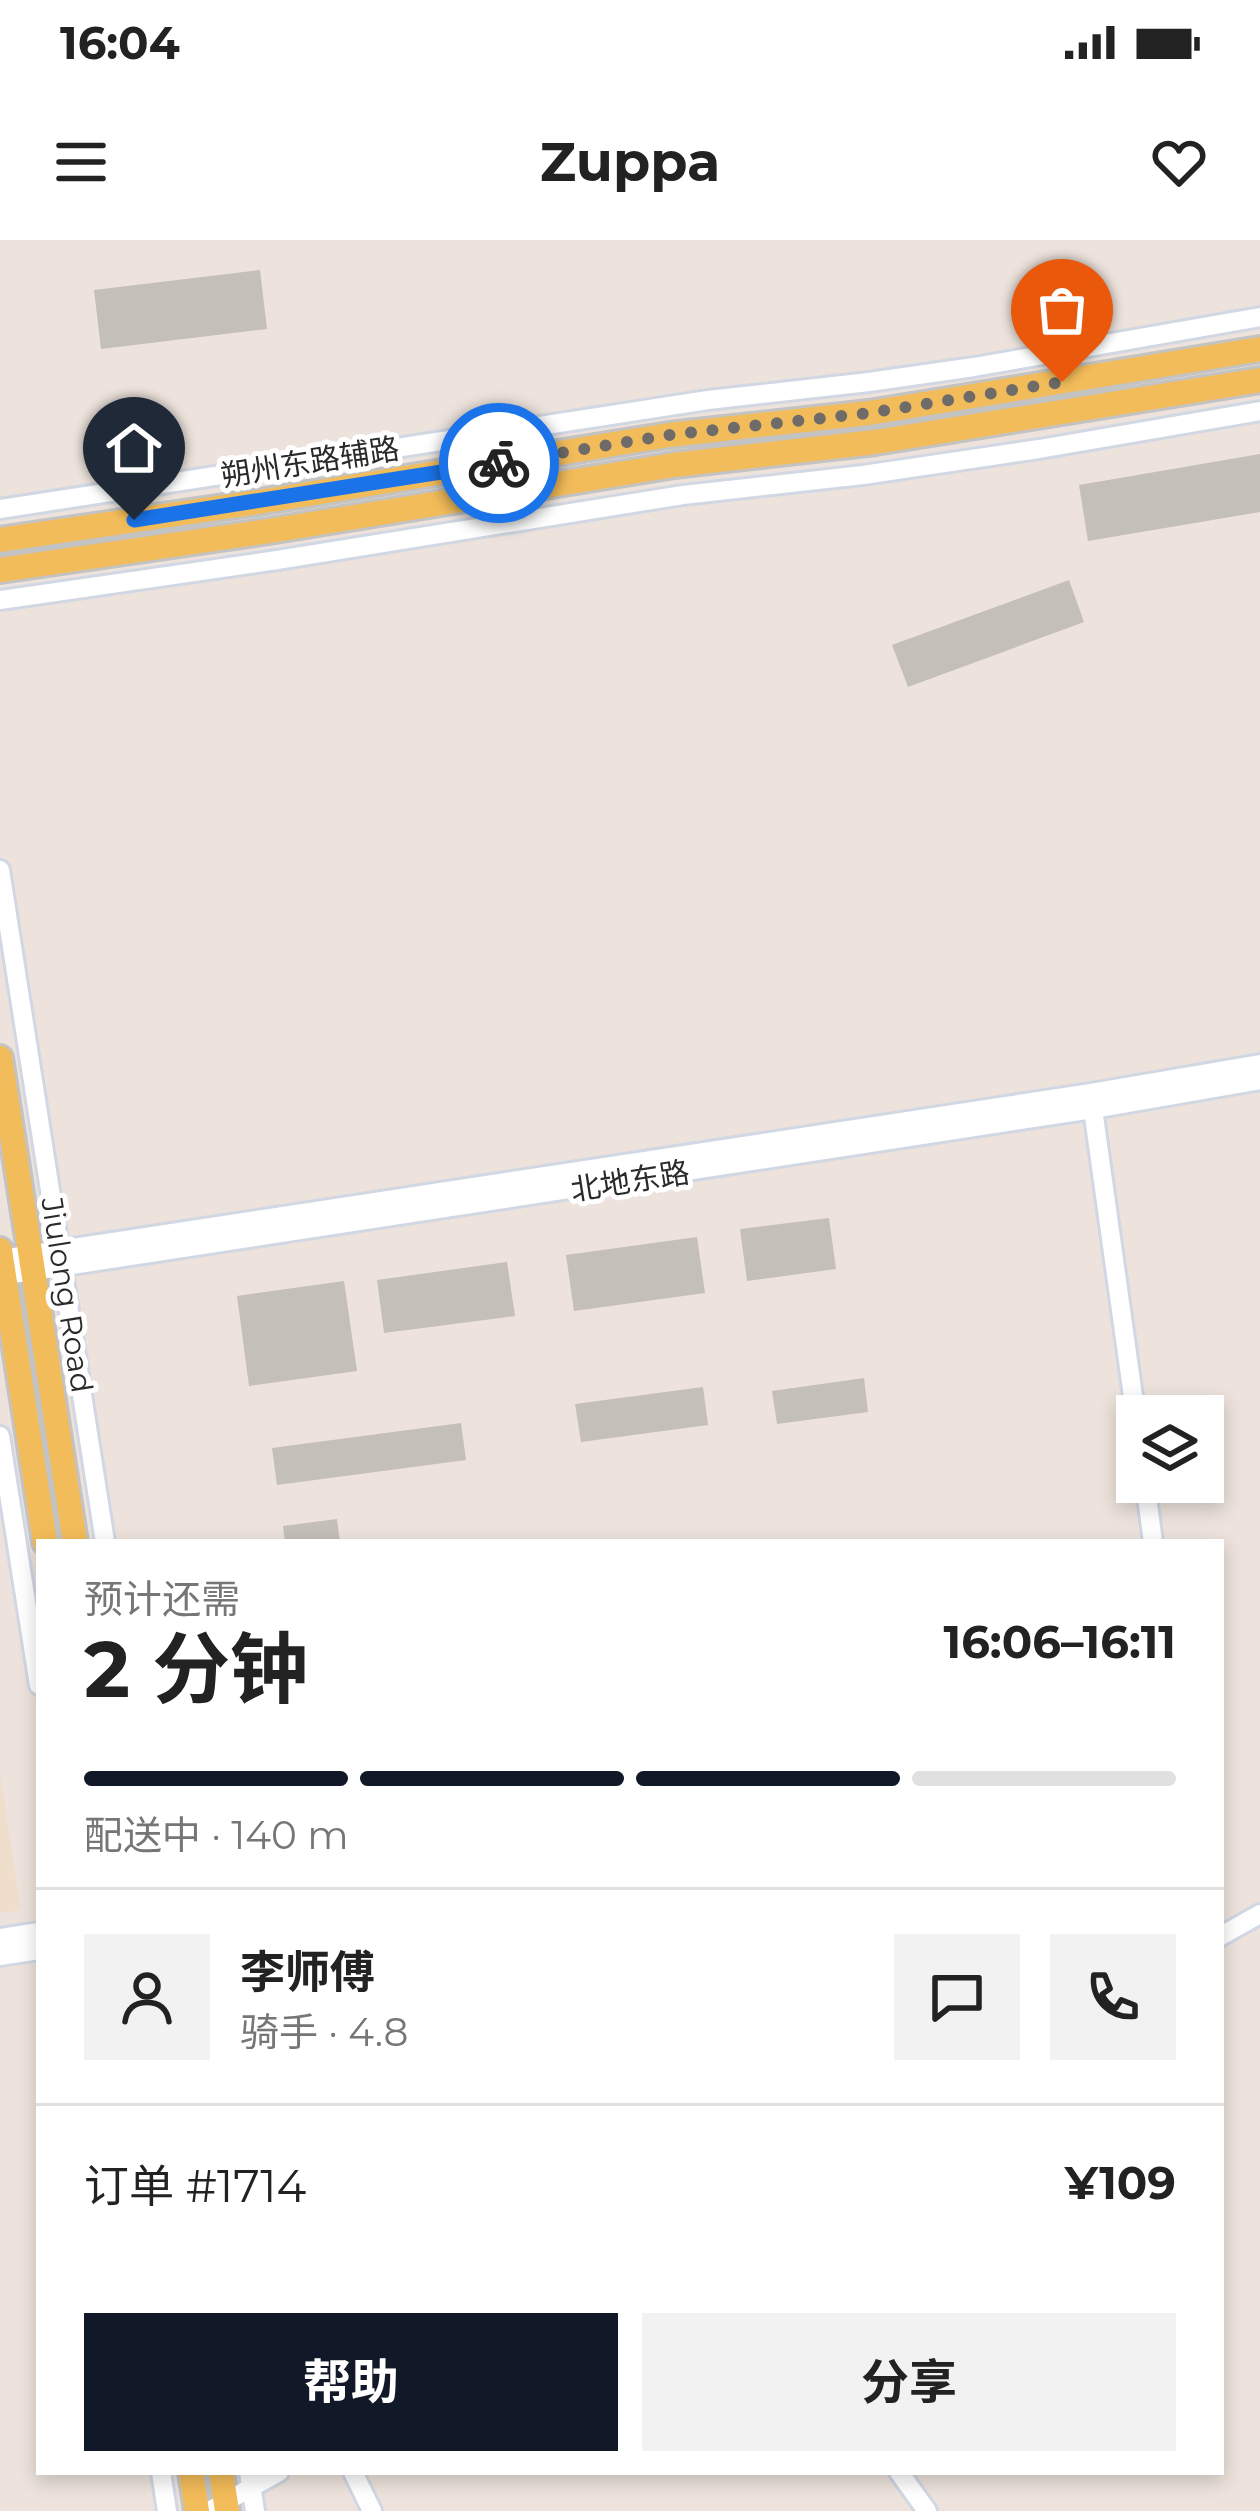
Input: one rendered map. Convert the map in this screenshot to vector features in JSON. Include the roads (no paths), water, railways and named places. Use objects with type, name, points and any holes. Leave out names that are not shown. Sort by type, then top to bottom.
[{"type":"main road","points":[[0,540],[669,435],[869,413],[1260,349]]},
{"type":"main road","points":[[0,570],[674,465],[942,432],[1260,380]]},
{"type":"main road","name":"Jiulong Road","points":[[0,1058],[75,1539]]},
{"type":"main road","name":"Jiulong Road","points":[[0,1250],[45,1539]]},
{"type":"main road","points":[[191,2475],[196,2511]]},
{"type":"main road","points":[[221,2475],[221,2508]]},
{"type":"street","name":"朔州东路辅路","points":[[0,509],[708,400],[974,367],[1260,317]]},
{"type":"street","points":[[0,600],[683,495],[1017,453],[1260,411]]},
{"type":"street","points":[[0,870],[105,1539]]},
{"type":"street","name":"北地东路","points":[[1,1267],[1260,1064]]},
{"type":"street","name":"北地东路","points":[[60,1258],[1093,1109],[1260,1080]]},
{"type":"street","points":[[1093,1109],[1133,1395]]},
{"type":"street","points":[[0,1436],[36,1666]]},
{"type":"street","points":[[1148,1503],[1154,1539]]},
{"type":"street","points":[[1224,1934],[1260,1914]]},
{"type":"street","points":[[0,1938],[36,1932]]},
{"type":"street","points":[[0,1956],[36,1950]]},
{"type":"street","points":[[161,2475],[167,2511]]},
{"type":"street","points":[[354,2475],[372,2511]]},
{"type":"street","points":[[901,2475],[927,2511]]},
{"type":"street","points":[[221,2508],[250,2480]]},
{"type":"street","points":[[250,2480],[255,2511]]}]
